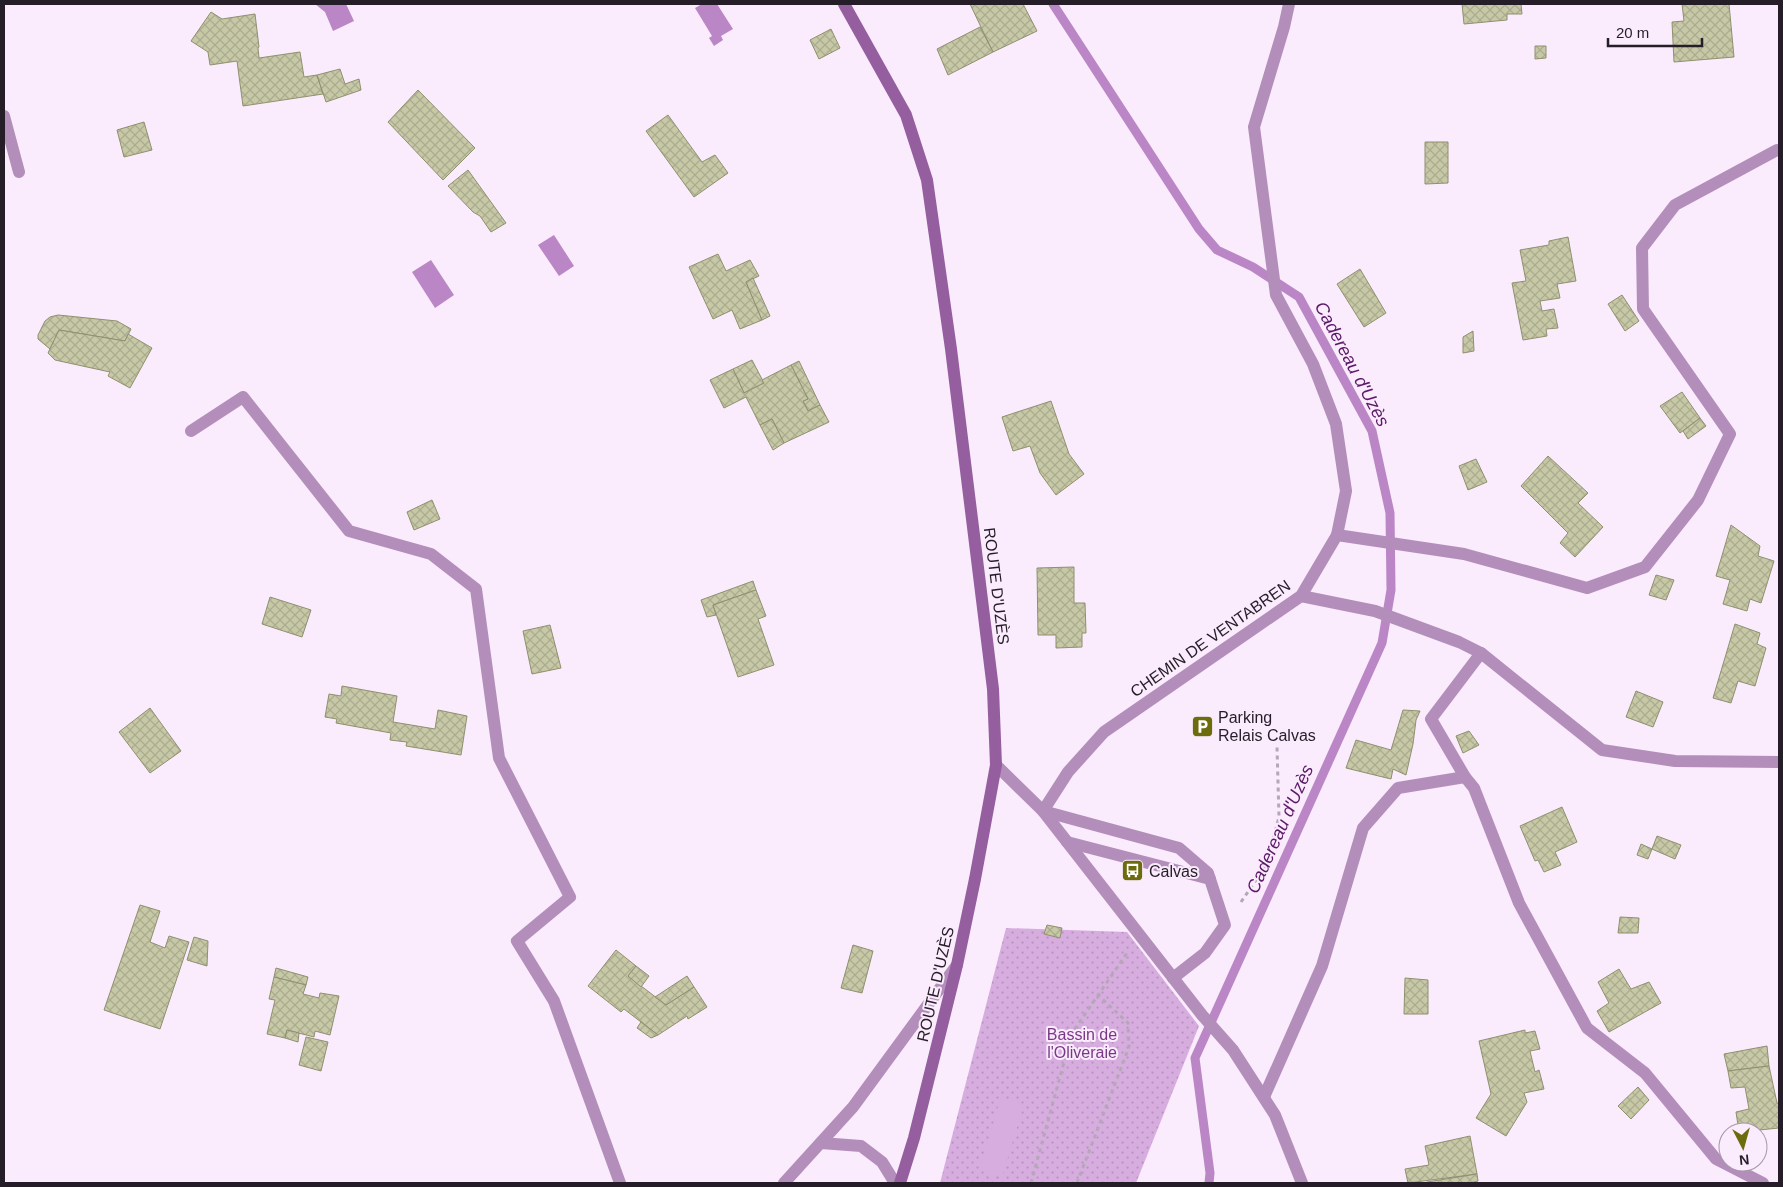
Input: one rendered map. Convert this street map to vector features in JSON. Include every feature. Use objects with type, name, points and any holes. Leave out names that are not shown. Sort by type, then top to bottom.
[{"type":"main road","name":"ROUTE D'UZÈS","points":[[844,4],[906,115],[927,180],[951,349],[992,680],[996,765],[957,965],[914,1138],[900,1183]]},
{"type":"street","name":"CHEMIN DE VENTABREN","points":[[1043,811],[1068,772],[1104,732],[1301,596],[1337,535],[1346,491],[1336,424],[1313,364],[1276,295],[1254,127],[1289,4]]},
{"type":"street","points":[[4,116],[19,172]]},
{"type":"street","points":[[1337,535],[1464,554],[1587,588],[1645,567],[1698,500],[1730,434],[1643,309],[1642,248],[1675,205],[1778,150]]},
{"type":"street","points":[[190,431],[244,397],[349,531],[431,554],[476,589],[499,758],[570,897],[517,941],[554,1001],[620,1183]]},
{"type":"street","points":[[1301,596],[1375,611],[1459,642],[1481,653],[1602,750],[1674,761],[1779,762]]},
{"type":"street","points":[[1481,653],[1431,719],[1465,777],[1474,788],[1519,903],[1587,1028],[1645,1073],[1716,1158],[1763,1183]]},
{"type":"street","points":[[996,765],[1043,811],[1173,978],[1223,1038],[1275,1115],[1302,1183]]},
{"type":"street","points":[[1264,1097],[1322,966],[1363,828],[1398,788],[1465,777]]},
{"type":"street","points":[[1043,811],[1179,848],[1208,872],[1225,925],[1205,953],[1173,978]]},
{"type":"street","points":[[1067,842],[1210,879]]},
{"type":"street","points":[[789,1180],[853,1107],[957,965]]},
{"type":"street","points":[[821,1143],[861,1146],[882,1162],[895,1183]]},
{"type":"path","points":[[1225,925],[1267,864],[1279,817],[1277,747]]},
{"type":"path","points":[[1032,1183],[1072,1033],[1140,934]]},
{"type":"path","points":[[1077,1183],[1129,1047],[1128,1023],[1099,996]]},
{"type":"green space","name":"Bassin de l'Oliveraie","points":[[1006,928],[1127,932],[1199,1026],[1136,1183],[940,1183]]},
{"type":"green space","points":[[1001,1097],[1024,1104],[1002,1177],[979,1170]]},
{"type":"shaded area","points":[[315,4],[346,4],[354,21],[333,31],[325,12]]},
{"type":"shaded area","points":[[702,4],[717,4],[733,29],[721,36],[723,40],[714,46],[709,38],[712,36],[695,8]]},
{"type":"shaded area","points":[[554,235],[574,266],[559,276],[538,245]]},
{"type":"shaded area","points":[[431,260],[454,295],[435,308],[412,272]]},
{"type":"building","points":[[970,4],[1023,4],[1037,31],[993,52]]},
{"type":"building","points":[[1462,4],[1521,4],[1522,14],[1507,14],[1507,20],[1464,24]]},
{"type":"building","points":[[1682,4],[1729,4],[1734,57],[1674,62],[1672,22],[1684,21]]},
{"type":"building","points":[[211,12],[222,19],[255,14],[259,58],[300,52],[304,77],[317,75],[323,94],[243,106],[237,61],[210,65],[208,52],[191,41]]},
{"type":"building","points":[[980,27],[993,52],[948,75],[937,49]]},
{"type":"building","points":[[831,29],[840,48],[819,59],[810,40]]},
{"type":"building","points":[[1535,46],[1546,46],[1546,58],[1535,59]]},
{"type":"building","points":[[340,69],[345,84],[359,79],[361,90],[326,102],[317,75]]},
{"type":"building","points":[[418,90],[475,148],[443,180],[388,122]]},
{"type":"building","points":[[668,115],[702,162],[715,155],[728,173],[694,197],[646,131]]},
{"type":"building","points":[[144,122],[152,150],[124,157],[117,130]]},
{"type":"building","points":[[1425,142],[1448,142],[1448,183],[1425,184]]},
{"type":"building","points":[[468,170],[506,223],[491,232],[480,216],[473,212],[448,186]]},
{"type":"building","points":[[1568,237],[1576,281],[1557,284],[1560,298],[1540,301],[1542,311],[1554,309],[1558,328],[1546,329],[1547,336],[1523,340],[1512,283],[1526,281],[1520,250],[1549,245],[1549,241]]},
{"type":"building","points":[[718,254],[726,271],[750,260],[759,276],[746,282],[762,320],[740,329],[732,310],[713,319],[689,267]]},
{"type":"building","points":[[1360,269],[1386,313],[1364,327],[1337,284]]},
{"type":"building","points":[[753,278],[770,316],[762,320],[746,282]]},
{"type":"building","points":[[1622,295],[1639,321],[1625,331],[1608,304]]},
{"type":"building","points":[[58,315],[117,321],[131,329],[125,341],[59,330],[50,349],[38,339],[38,335],[45,321],[50,317]]},
{"type":"building","points":[[59,330],[125,341],[128,334],[152,348],[130,388],[108,376],[110,372],[55,360],[48,353]]},
{"type":"building","points":[[1473,331],[1474,351],[1463,353],[1463,337]]},
{"type":"building","points":[[752,360],[764,383],[744,393],[733,369]]},
{"type":"building","points":[[799,361],[820,405],[808,411],[803,401],[808,399],[791,365]]},
{"type":"building","points":[[791,365],[808,399],[803,401],[808,411],[820,405],[829,422],[784,443],[772,419],[760,425],[746,397],[724,408],[710,380],[733,369],[744,393],[764,383],[762,380]]},
{"type":"building","points":[[1682,392],[1700,418],[1680,433],[1660,406]]},
{"type":"building","points":[[1051,401],[1069,454],[1084,474],[1056,495],[1040,473],[1030,446],[1013,451],[1002,417]]},
{"type":"building","points":[[1700,418],[1706,426],[1688,439],[1683,431]]},
{"type":"building","points":[[772,419],[784,443],[773,450],[760,425]]},
{"type":"building","points":[[1548,456],[1588,493],[1578,503],[1603,527],[1575,557],[1560,543],[1568,533],[1521,486]]},
{"type":"building","points":[[1476,459],[1487,482],[1468,490],[1459,466]]},
{"type":"building","points":[[432,500],[440,519],[414,530],[407,512]]},
{"type":"building","points":[[1731,525],[1760,546],[1758,556],[1774,561],[1761,603],[1750,599],[1747,611],[1723,604],[1730,580],[1716,576]]},
{"type":"building","points":[[1074,567],[1074,603],[1085,603],[1086,633],[1082,633],[1082,647],[1056,648],[1056,635],[1038,635],[1037,568]]},
{"type":"building","points":[[1656,575],[1674,580],[1666,600],[1649,595]]},
{"type":"building","points":[[753,581],[756,590],[713,605],[716,615],[707,617],[701,600]]},
{"type":"building","points":[[756,590],[766,616],[758,619],[774,665],[738,677],[713,605]]},
{"type":"building","points":[[270,597],[311,610],[302,637],[262,624]]},
{"type":"building","points":[[1735,624],[1760,633],[1757,644],[1766,648],[1755,686],[1738,681],[1731,703],[1713,698]]},
{"type":"building","points":[[550,625],[561,668],[532,674],[523,631]]},
{"type":"building","points":[[342,686],[397,696],[393,722],[435,729],[438,710],[467,716],[461,755],[406,746],[407,742],[390,740],[391,733],[336,723],[337,719],[325,717],[329,694],[341,696]]},
{"type":"building","points":[[1636,691],[1663,702],[1653,727],[1626,717]]},
{"type":"building","points":[[150,708],[181,751],[150,773],[119,732]]},
{"type":"building","points":[[1403,710],[1420,711],[1416,720],[1406,775],[1393,769],[1391,779],[1346,768],[1356,740],[1391,750]]},
{"type":"building","points":[[1469,731],[1479,745],[1463,753],[1456,736]]},
{"type":"building","points":[[1562,807],[1577,842],[1555,852],[1561,865],[1544,872],[1538,860],[1535,861],[1520,826]]},
{"type":"building","points":[[1657,836],[1681,845],[1675,859],[1652,849]]},
{"type":"building","points":[[1641,844],[1652,849],[1648,859],[1637,855]]},
{"type":"building","points":[[140,905],[160,911],[150,942],[165,948],[169,936],[189,942],[160,1029],[104,1010]]},
{"type":"building","points":[[1620,917],[1639,918],[1638,933],[1618,933]]},
{"type":"building","points":[[1047,925],[1062,928],[1060,938],[1044,934]]},
{"type":"building","points":[[194,937],[208,941],[207,966],[187,960]]},
{"type":"building","points":[[853,945],[873,951],[862,993],[841,988]]},
{"type":"building","points":[[616,950],[636,966],[628,976],[666,1005],[694,987],[707,1007],[688,1019],[687,1016],[658,1035],[624,1009],[621,1012],[588,986]]},
{"type":"building","points":[[636,966],[649,976],[641,987],[628,976]]},
{"type":"building","points":[[276,968],[308,977],[306,985],[274,977]]},
{"type":"building","points":[[1619,969],[1631,989],[1649,982],[1661,1003],[1609,1032],[1597,1011],[1609,1003],[1598,982]]},
{"type":"building","points":[[687,976],[694,987],[666,1005],[655,997]]},
{"type":"building","points":[[274,977],[306,985],[303,994],[319,998],[320,993],[339,996],[330,1035],[315,1031],[314,1037],[287,1030],[285,1038],[267,1034],[275,1000],[269,999]]},
{"type":"building","points":[[1405,978],[1428,980],[1428,1014],[1404,1014]]},
{"type":"building","points":[[641,1022],[658,1035],[651,1038],[637,1028]]},
{"type":"building","points":[[287,1030],[299,1033],[298,1042],[285,1038]]},
{"type":"building","points":[[1525,1030],[1525,1033],[1535,1031],[1540,1049],[1530,1051],[1535,1072],[1539,1070],[1544,1089],[1524,1093],[1527,1102],[1506,1136],[1476,1118],[1491,1094],[1479,1041]]},
{"type":"building","points":[[306,1037],[328,1042],[321,1071],[299,1065]]},
{"type":"building","points":[[1767,1046],[1769,1066],[1728,1071],[1724,1054]]},
{"type":"building","points":[[1769,1066],[1777,1103],[1779,1103],[1779,1128],[1768,1129],[1768,1122],[1738,1122],[1736,1112],[1749,1109],[1745,1087],[1731,1088],[1728,1071]]},
{"type":"building","points":[[1638,1087],[1649,1100],[1631,1119],[1618,1106]]},
{"type":"building","points":[[1470,1136],[1477,1174],[1408,1183],[1405,1169],[1429,1165],[1425,1146]]},
{"type":"building","points":[[1477,1174],[1478,1181],[1470,1183],[1424,1183],[1427,1182]]},
{"type":"waterway","name":"Cadereau d'Uzès","points":[[1053,4],[1199,229],[1217,250],[1253,267],[1299,297],[1372,431],[1390,513],[1391,590],[1382,643],[1195,1058],[1210,1173],[1209,1183]]},
{"type":"place","name":"Parking Relais Calvas","points":[[1202,726]]},
{"type":"place","name":"Calvas","points":[[1133,871]]}]
